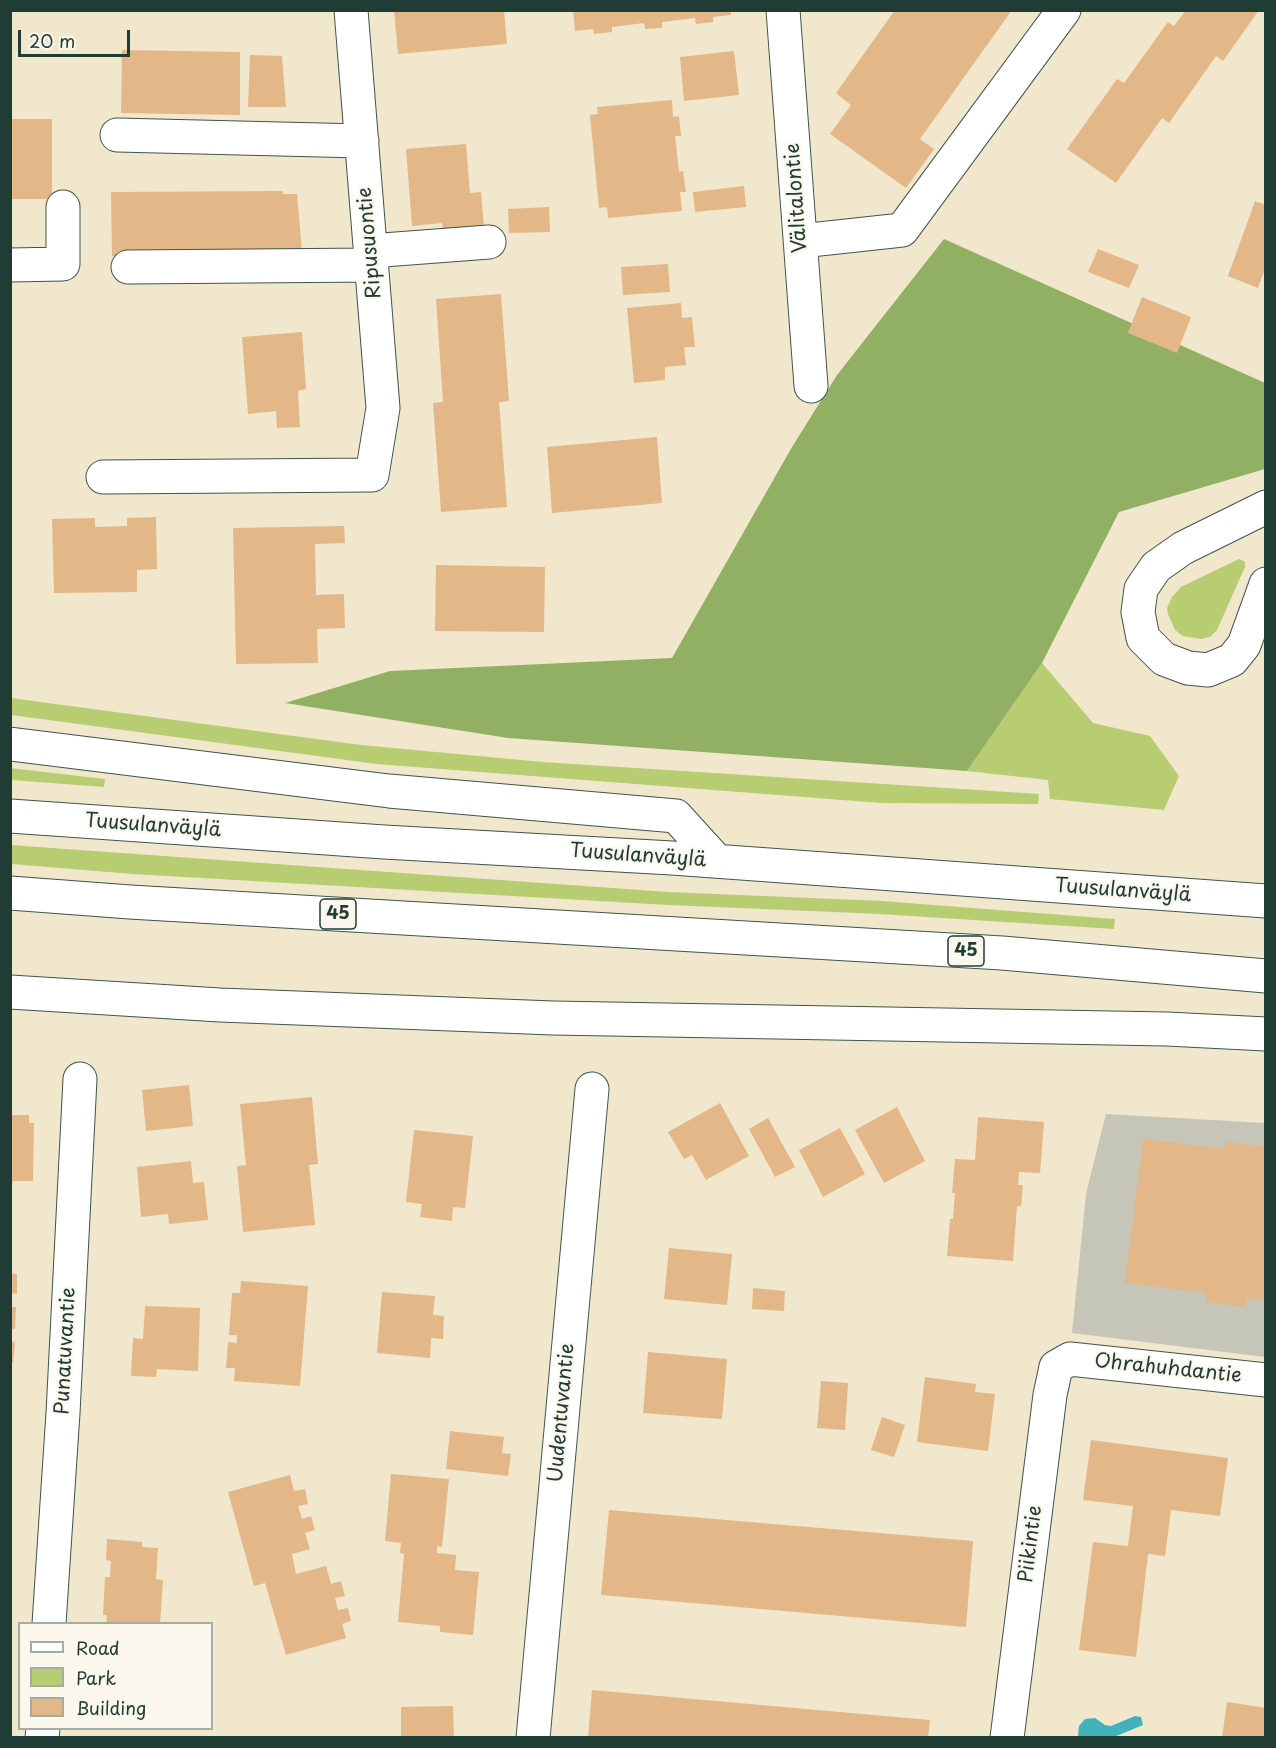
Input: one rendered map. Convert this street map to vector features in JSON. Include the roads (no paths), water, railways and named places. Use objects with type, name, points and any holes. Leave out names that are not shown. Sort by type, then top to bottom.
[{"type":"main road","name":"Ripusuontie","points":[[103,477],[372,475],[383,408],[351,10]]},
{"type":"main road","name":"Välitalontie","points":[[783,10],[811,386]]},
{"type":"main road","points":[[801,241],[902,230],[1064,10]]},
{"type":"main road","points":[[117,135],[362,141]]},
{"type":"main road","points":[[10,265],[63,264],[63,207]]},
{"type":"main road","points":[[128,267],[371,258],[489,242]]},
{"type":"main road","points":[[1266,507],[1183,548],[1156,567],[1141,589],[1138,612],[1143,638],[1164,659],[1188,668],[1208,670],[1232,660],[1244,645],[1266,584]]},
{"type":"main road","points":[[10,744],[389,791],[676,816],[717,861]]},
{"type":"main road","name":"Tuusulanväylä","points":[[10,816],[349,840],[717,861],[1266,901]]},
{"type":"main road","name":"45","points":[[10,893],[1002,953],[1266,976]]},
{"type":"main road","points":[[10,993],[220,1005],[553,1018],[1144,1029],[1266,1034]]},
{"type":"main road","name":"Punatuvantie","points":[[49,1622],[63,1413],[80,1079]]},
{"type":"main road","name":"Uudentuvantie","points":[[533,1737],[592,1089]]},
{"type":"main road","name":"Ohrahuhdantie","points":[[1070,1359],[1266,1380]]},
{"type":"main road","name":"Piikintie","points":[[1007,1737],[1050,1395],[1056,1367],[1070,1359]]},
{"type":"water","points":[[1135,1716],[1141,1717],[1143,1725],[1114,1737],[1079,1737],[1078,1735],[1079,1726],[1085,1719],[1095,1718],[1111,1726]]}]
